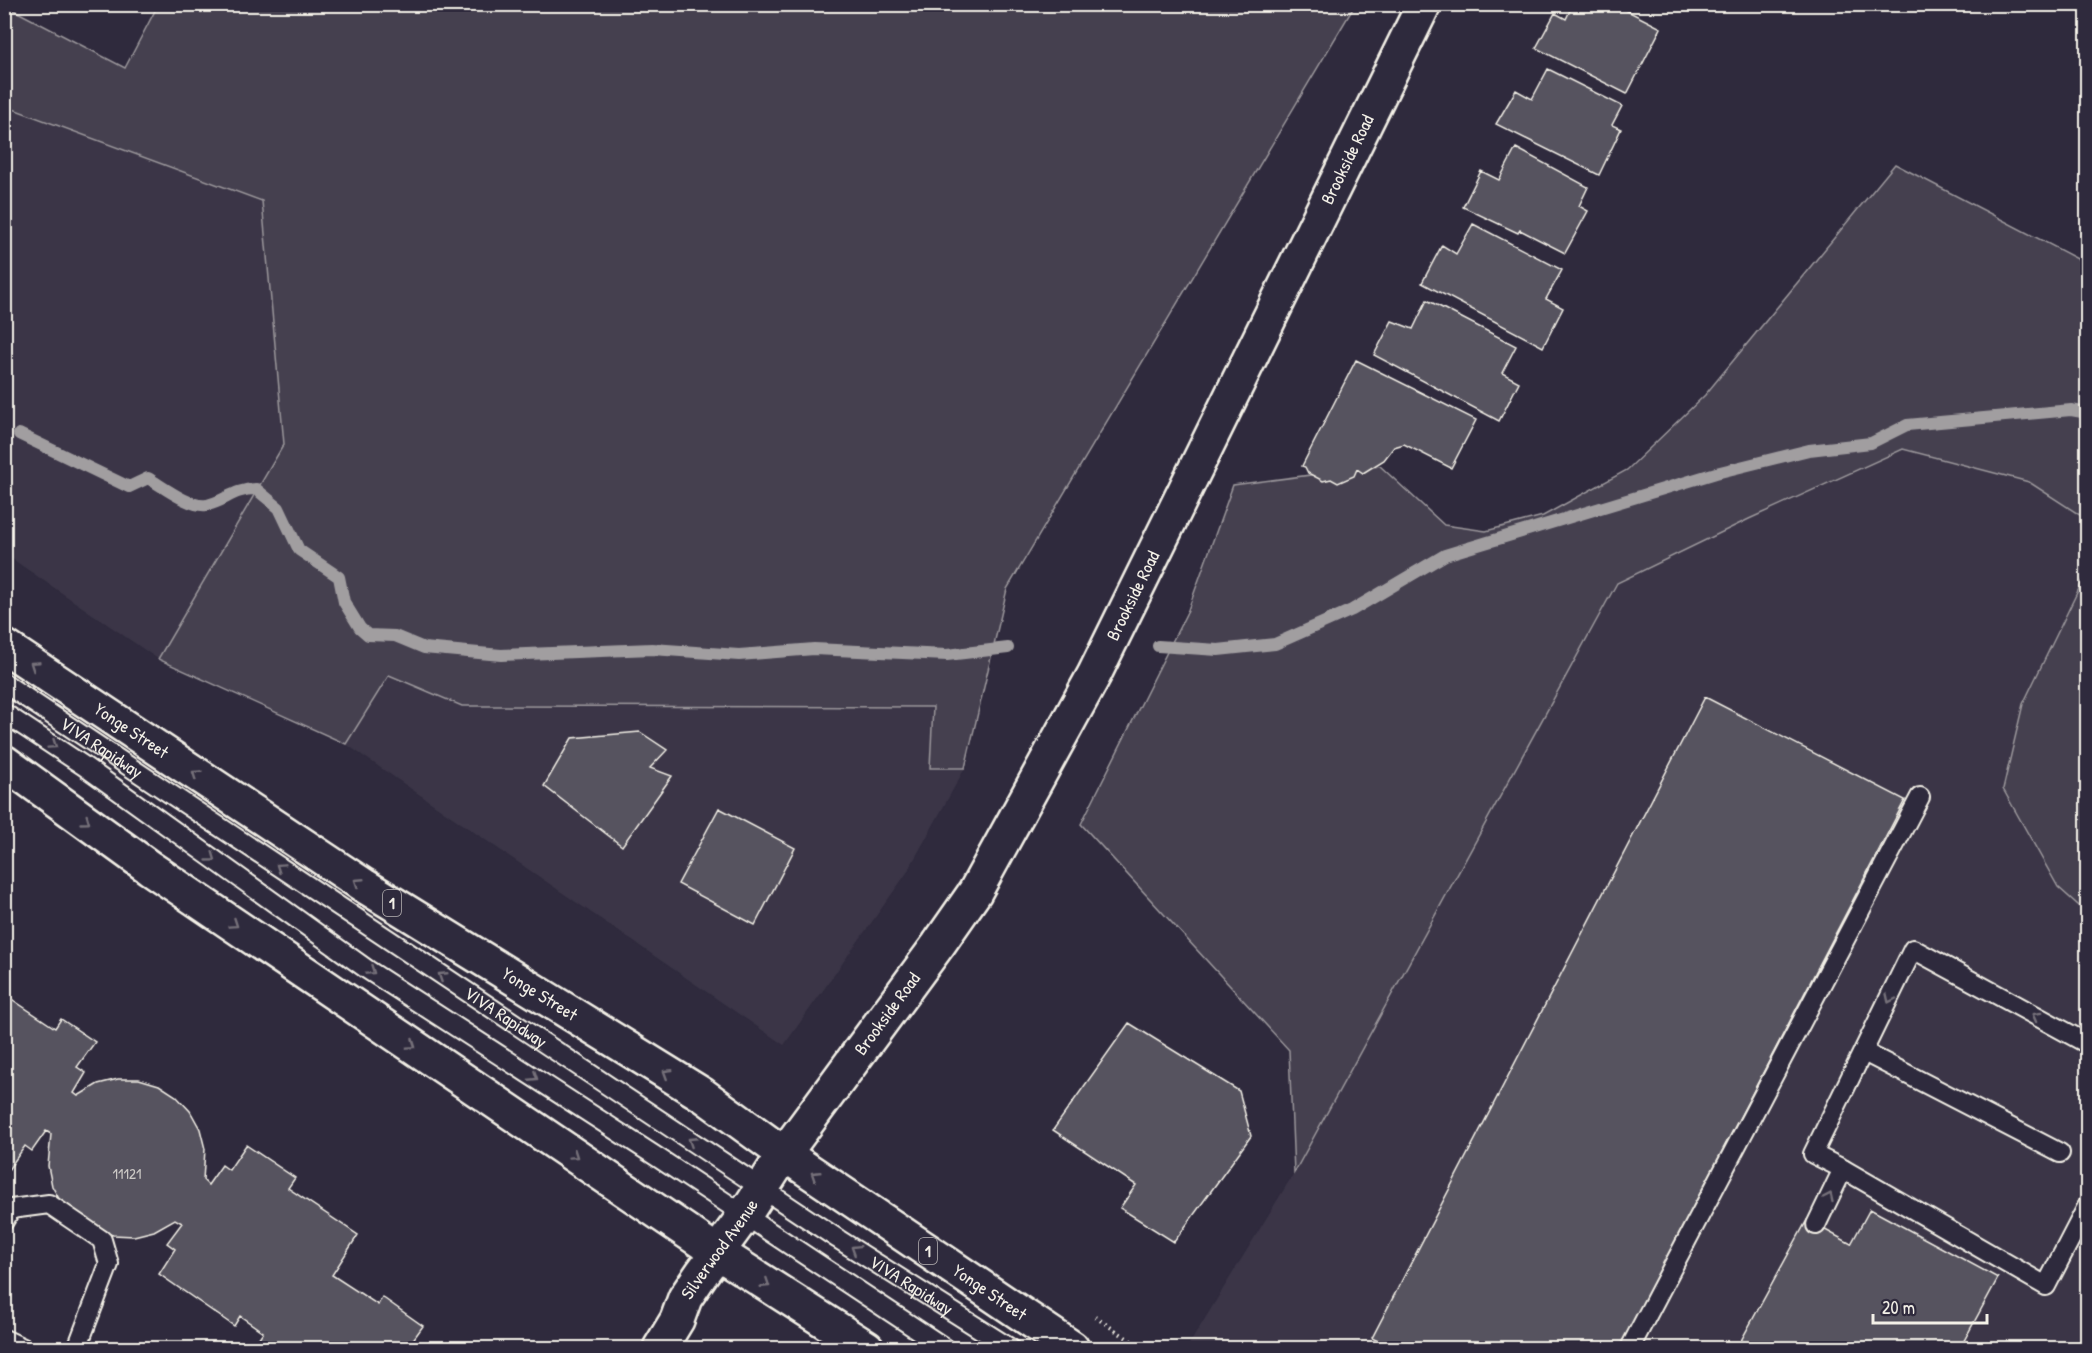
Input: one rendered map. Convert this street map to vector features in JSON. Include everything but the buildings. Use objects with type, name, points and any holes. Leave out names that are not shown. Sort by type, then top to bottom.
[{"type":"main road","name":"Brookside Road","points":[[784,1154],[975,892],[1094,675],[1424,4]]},
{"type":"main road","name":"Yonge Street","points":[[4,646],[363,885],[702,1095],[784,1154],[1072,1348]]},
{"type":"main road","points":[[4,762],[150,868],[717,1252],[867,1348]]},
{"type":"main road","name":"Silverwood Avenue","points":[[660,1348],[677,1320],[685,1298],[764,1188],[784,1154]]},
{"type":"lane","name":"VIVA Rapidway","points":[[4,683],[838,1239],[1010,1348]]},
{"type":"lane","name":"VIVA Rapidway","points":[[4,713],[84,766],[368,970],[657,1157],[945,1348]]},
{"type":"lane","points":[[1630,1348],[1920,797]]},
{"type":"lane","points":[[2088,1044],[1913,949],[1813,1154],[2046,1286],[2088,1205]]},
{"type":"lane","points":[[1864,1052],[2060,1153]]},
{"type":"lane","points":[[1816,1225],[1843,1169]]},
{"type":"lane","points":[[4,1221],[11,1209],[49,1204],[102,1240],[109,1264],[77,1348]]},
{"type":"lane","points":[[4,1339],[23,1348]]},
{"type":"shaded area","points":[[4,5],[125,68],[158,5],[1355,5],[1007,589],[965,768],[930,768],[933,707],[462,706],[389,675],[346,744],[158,659],[284,444],[262,201],[5,106]]},
{"type":"shaded area","points":[[4,106],[262,201],[284,444],[158,659],[5,554]]},
{"type":"shaded area","points":[[1895,164],[2087,264],[2087,531],[2086,519],[2029,482],[1903,449],[1749,519],[1617,583],[1294,1173],[1289,1050],[1081,824],[1188,610],[1233,485],[1380,466],[1444,525],[1486,531],[1543,516],[1627,470],[1705,395]]},
{"type":"shaded area","points":[[1903,449],[2029,482],[2086,519],[2087,572],[2023,704],[2058,887],[2087,913],[2087,1348],[1187,1348],[1294,1173],[1617,583],[1749,519]]},
{"type":"shaded area","points":[[2087,572],[2087,913],[2058,887],[2003,789],[2023,704]]},
{"type":"shaded area","points":[[389,675],[462,706],[934,707],[930,768],[965,768],[906,874],[784,1045],[346,744]]},
{"type":"waterway","points":[[1158,646],[1218,650],[1275,644],[1352,610],[1445,555],[1716,473],[1809,450],[1871,443],[1907,425],[2071,410],[2088,413]]},
{"type":"waterway","points":[[19,434],[129,487],[148,478],[185,500],[200,505],[214,503],[241,491],[256,489],[279,508],[299,550],[339,577],[344,602],[360,628],[368,635],[395,636],[424,648],[501,655],[652,649],[739,655],[814,649],[947,655],[1008,648]]}]
